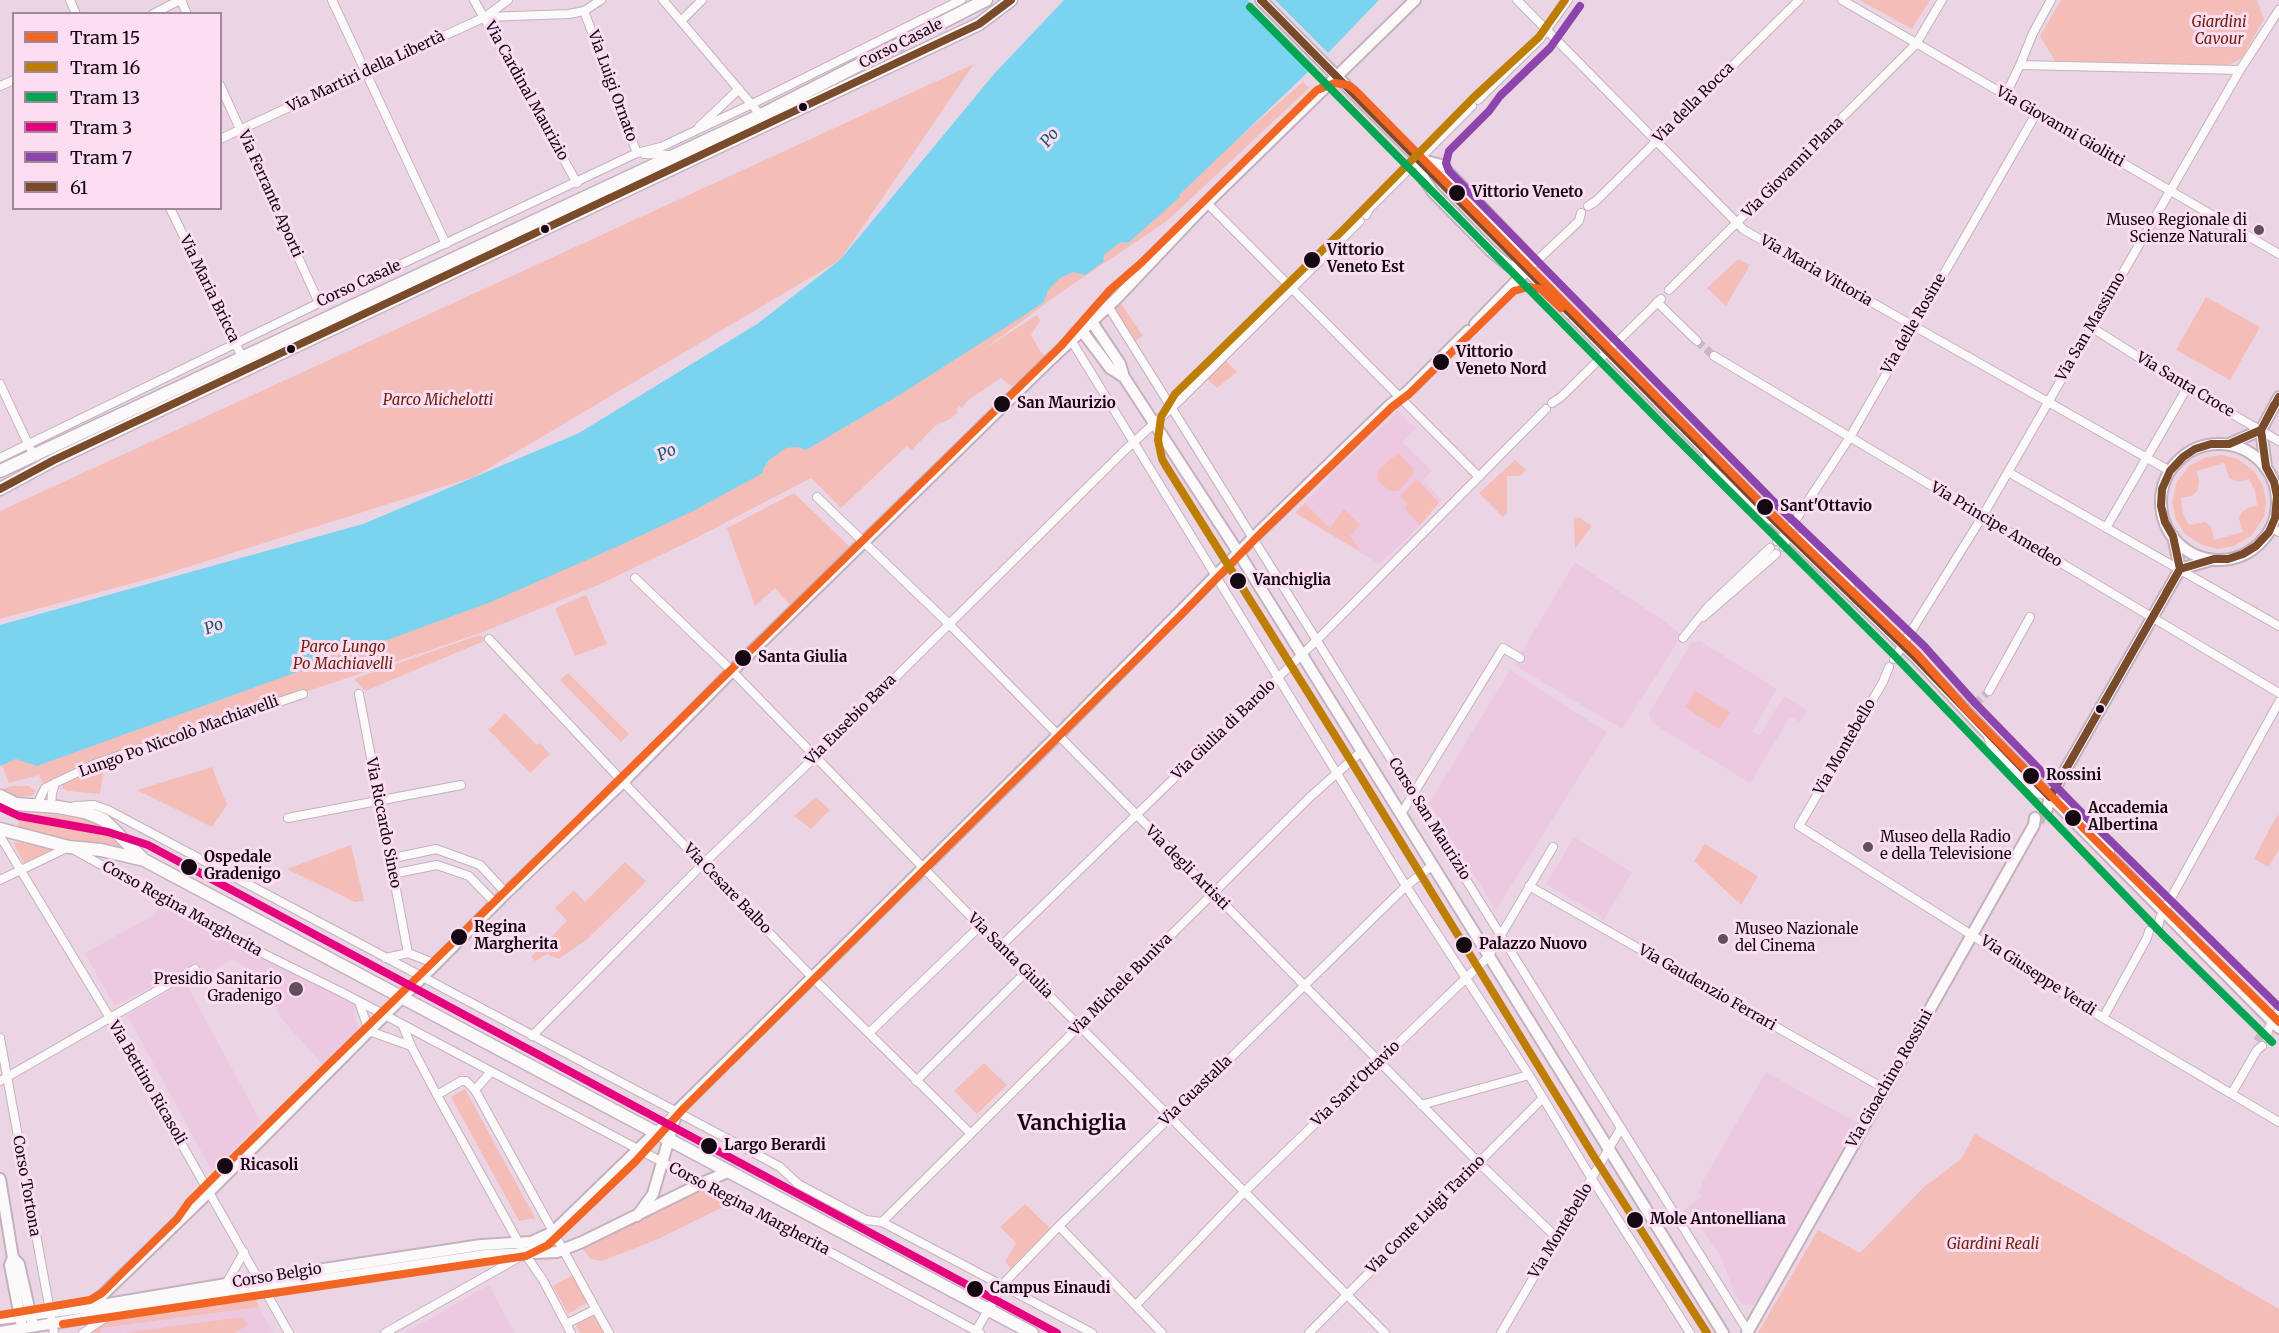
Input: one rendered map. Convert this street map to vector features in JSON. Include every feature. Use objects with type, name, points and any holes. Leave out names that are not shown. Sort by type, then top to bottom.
[{"type":"main road","name":"Corso Casale","points":[[0,489],[245,363],[673,156],[764,119],[986,0]]},
{"type":"main road","name":"Corso Casale","points":[[0,471],[30,449],[245,363],[764,119],[979,24],[1011,0]]},
{"type":"main road","points":[[0,796],[16,804]]},
{"type":"main road","name":"Corso Regina Margherita","points":[[16,804],[85,812],[104,820],[143,859],[1032,1333]]},
{"type":"main road","name":"Corso Regina Margherita","points":[[0,829],[69,847],[143,859]]},
{"type":"street","points":[[157,12],[181,0]]},
{"type":"street","points":[[332,0],[446,244]]},
{"type":"street","name":"Via Cardinal Maurizio","points":[[474,0],[577,183]]},
{"type":"street","name":"Via Martiri della Libertà","points":[[222,138],[485,17],[508,0]]},
{"type":"street","points":[[584,11],[600,0]]},
{"type":"street","points":[[663,0],[764,119]]},
{"type":"street","points":[[681,21],[702,0]]},
{"type":"street","name":"Corso Casale","points":[[0,458],[30,449],[319,303],[637,153],[659,147],[694,132],[961,0]]},
{"type":"street","points":[[1261,0],[1419,159],[1441,165],[1510,234],[1524,251],[1527,270]]},
{"type":"street","points":[[90,1307],[386,1016],[506,893],[623,782],[732,671],[1092,322],[1207,203],[1415,0]]},
{"type":"street","name":"Via Maria Vittoria","points":[[1517,0],[1744,230],[2170,471]]},
{"type":"street","points":[[1478,100],[1547,30],[1568,0]]},
{"type":"street","name":"Via della Rocca","points":[[1588,206],[1596,201],[1799,0]]},
{"type":"street","name":"Via Giovanni Giolitti","points":[[1842,0],[2279,254]]},
{"type":"street","name":"Via Giovanni Plana","points":[[1669,290],[1916,44],[1942,0]]},
{"type":"street","points":[[2006,94],[2033,33],[2051,0]]},
{"type":"street","name":"Via San Massimo","points":[[1903,645],[1982,517],[2240,70],[2279,10]]},
{"type":"street","name":"Via Luigi Ornato","points":[[485,17],[569,14],[584,11],[637,153]]},
{"type":"street","points":[[2020,65],[2240,70]]},
{"type":"street","name":"Via Ferrante Aporti","points":[[222,89],[319,303]]},
{"type":"street","name":"Corso Casale","points":[[694,132],[739,89]]},
{"type":"street","name":"Via Eusebio Bava","points":[[532,1036],[948,623],[1172,407],[1471,107]]},
{"type":"street","name":"Via delle Rosine","points":[[1789,534],[1850,437],[2037,112]]},
{"type":"street","points":[[637,153],[673,156]]},
{"type":"street","points":[[1419,159],[1424,180],[1447,207],[1508,265],[1527,270],[1789,534],[1970,708],[1988,734],[2048,802],[2110,859],[2159,920],[2270,1030],[2279,1010]]},
{"type":"street","points":[[1207,203],[1479,477]]},
{"type":"street","name":"Via Maria Bricca","points":[[171,210],[245,363]]},
{"type":"street","points":[[553,1232],[1057,735],[1253,537],[1407,392],[1580,217]]},
{"type":"street","points":[[1552,403],[1561,397],[1659,300],[1697,341]]},
{"type":"street","name":"Corso San Maurizio","points":[[1108,306],[1414,793],[1500,936],[1748,1332]]},
{"type":"street","name":"Corso San Maurizio","points":[[1092,322],[1120,364],[1124,377],[1239,553],[1723,1333]]},
{"type":"street","name":"Via Santa Croce","points":[[2091,327],[2187,388],[2279,441]]},
{"type":"street","name":"Corso San Maurizio","points":[[1082,331],[1110,368],[1124,377]]},
{"type":"street","points":[[1071,340],[1406,886],[1529,1075],[1690,1333]]},
{"type":"street","name":"Via Principe Amedeo","points":[[1714,356],[2279,693]]},
{"type":"street","points":[[0,384],[30,449]]},
{"type":"street","points":[[2106,528],[2187,388]]},
{"type":"street","points":[[2229,444],[2260,430],[2279,397]]},
{"type":"street","name":"Via Giulia di Barolo","points":[[1001,946],[1278,678],[1546,409]]},
{"type":"street","points":[[2180,569],[2214,559],[2235,557],[2251,550],[2275,530],[2277,496],[2274,482],[2266,467],[2260,430]]},
{"type":"street","points":[[2048,802],[2180,569],[2172,536],[2161,506],[2162,489],[2170,471],[2182,457],[2195,449],[2211,444],[2229,444],[2250,453],[2266,467]]},
{"type":"street","points":[[2008,472],[2279,626]]},
{"type":"street","name":"Via degli Artisti","points":[[817,497],[948,623],[1212,894],[1305,985],[1479,1163],[1557,1238]]},
{"type":"street","points":[[1780,544],[1789,534]]},
{"type":"street","points":[[2172,536],[2192,553],[2214,559]]},
{"type":"street","points":[[1683,638],[1699,620],[1712,611],[1773,551]]},
{"type":"street","name":"Via Santa Giulia","points":[[635,579],[732,671],[980,926],[1385,1333]]},
{"type":"street","points":[[1989,691],[2030,616]]},
{"type":"street","name":"Via Cesare Balbo","points":[[489,639],[623,782],[812,977],[970,1133]]},
{"type":"street","points":[[1894,659],[1903,645]]},
{"type":"street","points":[[1401,814],[1503,648],[1520,658]]},
{"type":"street","name":"Via Montebello","points":[[1798,826],[1883,682],[1889,667]]},
{"type":"street","name":"Lungo Po Niccolò Machiavelli","points":[[37,805],[45,788],[97,763],[303,694]]},
{"type":"street","name":"Via Riccardo Sineo","points":[[358,694],[408,953]]},
{"type":"street","points":[[2159,920],[2279,702]]},
{"type":"street","name":"Via Michele Buniva","points":[[882,1222],[1212,894],[1337,772],[1362,751]]},
{"type":"street","points":[[55,783],[52,793],[55,807]]},
{"type":"street","points":[[288,818],[461,785]]},
{"type":"street","points":[[0,804],[16,804]]},
{"type":"street","name":"Corso Regina Margherita","points":[[55,807],[94,805],[108,810],[677,1111],[780,1167],[798,1184],[807,1189],[866,1220],[882,1222],[1092,1333]]},
{"type":"street","name":"Via Gioachino Rossini","points":[[1748,1332],[2036,822]]},
{"type":"street","name":"Via Giuseppe Verdi","points":[[1798,826],[1973,934],[2103,1018],[2279,1122]]},
{"type":"street","name":"Via Bettino Ricasoli","points":[[0,836],[110,1018],[289,1333]]},
{"type":"street","points":[[0,880],[69,847]]},
{"type":"street","name":"Corso Regina Margherita","points":[[69,847],[241,942],[702,1183],[978,1332]]},
{"type":"street","name":"Via Sant'Ottavio","points":[[1136,1305],[1244,1192],[1488,957],[1552,847]]},
{"type":"street","points":[[389,859],[436,849],[480,865],[506,893]]},
{"type":"street","points":[[420,853],[423,868]]},
{"type":"street","points":[[454,870],[458,857]]},
{"type":"street","points":[[392,874],[437,865],[470,876],[495,904]]},
{"type":"street","name":"Via Guastalla","points":[[978,1332],[1003,1284],[1059,1226],[1406,886],[1433,865]]},
{"type":"street","points":[[478,884],[489,874]]},
{"type":"street","name":"Via Gaudenzio Ferrari","points":[[1529,886],[1885,1089]]},
{"type":"street","points":[[869,1033],[980,926]]},
{"type":"street","points":[[2103,1018],[2150,935]]},
{"type":"street","points":[[386,958],[408,953],[436,964]]},
{"type":"street","points":[[4,1079],[195,969]]},
{"type":"street","points":[[916,1081],[1027,971]]},
{"type":"street","points":[[359,1002],[369,1031]]},
{"type":"street","points":[[403,1026],[437,1095],[522,1249],[543,1280],[572,1333]]},
{"type":"street","points":[[369,1031],[411,1046]]},
{"type":"street","name":"Corso Tortona","points":[[0,1038],[4,1079],[51,1323]]},
{"type":"street","points":[[2232,1093],[2258,1046]]},
{"type":"street","points":[[476,1090],[490,1073]]},
{"type":"street","points":[[1421,1105],[1529,1075]]},
{"type":"street","points":[[437,1095],[461,1081],[466,1081],[476,1090],[609,1333]]},
{"type":"street","name":"Via Conte Luigi Tarino","points":[[1309,1333],[1543,1098]]},
{"type":"street","points":[[637,1216],[653,1194],[677,1111]]},
{"type":"street","name":"Via Montebello","points":[[1501,1333],[1621,1128]]},
{"type":"street","name":"Corso Belgio","points":[[0,1318],[25,1315],[51,1323],[481,1245],[548,1253],[563,1250],[730,1171]]},
{"type":"street","name":"Corso Tortona","points":[[0,1179],[14,1258],[19,1264],[28,1330]]},
{"type":"street","points":[[1059,1226],[1162,1333]]},
{"type":"street","name":"Corso Belgio","points":[[522,1249],[553,1232]]},
{"type":"street","points":[[385,1333],[522,1249]]},
{"type":"street","points":[[226,1284],[244,1252]]},
{"type":"street","name":"Corso Belgio","points":[[2,1332],[28,1330],[90,1307],[226,1284],[262,1284]]},
{"type":"street","points":[[566,1324],[596,1309]]},
{"type":"street","points":[[83,1333],[114,1312]]},
{"type":"street","points":[[0,1318],[2,1332]]},
{"type":"shaded area","points":[[1398,411],[1417,427],[1402,442],[1432,471],[1423,480],[1442,500],[1410,536],[1379,564],[1295,513]]},
{"type":"shaded area","points":[[1575,562],[1682,635],[1622,729],[1514,665]]},
{"type":"shaded area","points":[[1700,641],[1777,689],[1752,732],[1760,735],[1784,696],[1807,710],[1800,722],[1790,717],[1750,783],[1652,723],[1649,713],[1691,643]]},
{"type":"shaded area","name":"Palazzo Nuovo","points":[[1510,670],[1607,732],[1496,910],[1429,803]]},
{"type":"shaded area","points":[[1574,837],[1632,872],[1603,921],[1601,916],[1546,884]]},
{"type":"shaded area","name":"Presidio Sanitario Gradenigo","points":[[162,902],[356,1004],[353,1015],[360,1030],[323,1065],[279,1016],[257,973],[232,960],[206,973],[194,965],[114,1006],[85,953],[154,915]]},
{"type":"shaded area","points":[[185,982],[261,1122],[212,1171],[127,1015]]},
{"type":"shaded area","points":[[1766,1072],[1857,1123],[1759,1300],[1753,1305],[1743,1305],[1734,1292],[1721,1257],[1695,1219],[1689,1222],[1682,1211],[1701,1197],[1699,1193],[1704,1179]]},
{"type":"shaded area","points":[[489,1285],[515,1333],[405,1333]]},
{"type":"shaded area","points":[[259,1307],[273,1333],[100,1333],[102,1328]]},
{"type":"green space","points":[[1859,0],[1930,0],[1912,29]]},
{"type":"green space","name":"Giardini Cavour","points":[[2061,0],[2257,0],[2264,19],[2242,58],[2229,65],[2055,61],[2040,36]]},
{"type":"green space","name":"Parco Michelotti","points":[[974,64],[840,260],[474,477],[159,576],[0,619],[0,511]]},
{"type":"green space","name":"Parco Lungo Po Machiavelli","points":[[1303,82],[1309,88],[1167,221],[1064,290],[983,350],[1037,315],[1040,321],[1031,335],[1040,351],[1050,360],[1030,380],[1011,386],[1001,378],[967,401],[962,408],[960,406],[956,410],[958,412],[950,419],[936,425],[912,450],[907,446],[841,508],[811,478],[692,540],[598,585],[478,634],[207,725],[44,786],[39,775],[9,783],[2,765],[1048,279],[1127,235]]},
{"type":"green space","points":[[1738,259],[1750,265],[1726,306],[1707,288]]},
{"type":"green space","points":[[2206,297],[2260,327],[2230,380],[2176,350]]},
{"type":"green space","points":[[1120,302],[1143,336],[1133,342],[1112,310]]},
{"type":"green space","points":[[1223,358],[1237,372],[1217,388],[1204,376]]},
{"type":"green space","points":[[1398,453],[1413,468],[1413,475],[1398,491],[1389,491],[1378,480],[1377,471]]},
{"type":"green space","points":[[2222,455],[2238,459],[2255,472],[2263,486],[2266,502],[2264,517],[2252,535],[2234,546],[2218,549],[2202,545],[2184,533],[2176,520],[2172,502],[2177,482],[2189,466],[2206,457]],"holes":[[[2224,463],[2229,478],[2239,482],[2249,479],[2255,491],[2257,506],[2249,507],[2241,513],[2239,519],[2243,532],[2214,540],[2211,526],[2205,522],[2189,525],[2183,513],[2181,498],[2192,496],[2198,490],[2199,480],[2196,471]]]},
{"type":"green space","points":[[1515,460],[1526,470],[1520,476],[1507,476],[1507,514],[1503,517],[1479,493]]},
{"type":"green space","points":[[1417,479],[1439,503],[1420,525],[1405,509],[1407,503],[1400,496]]},
{"type":"green space","points":[[794,493],[850,547],[792,607],[775,588],[755,606],[727,528]]},
{"type":"green space","points":[[1305,503],[1330,528],[1344,509],[1360,525],[1350,536],[1360,551],[1295,513]]},
{"type":"green space","points":[[1578,517],[1592,526],[1575,549],[1574,520]]},
{"type":"green space","points":[[586,595],[607,644],[575,656],[555,608]]},
{"type":"green space","points":[[479,635],[489,639],[365,691],[354,679]]},
{"type":"green space","points":[[568,673],[629,734],[621,742],[560,680]]},
{"type":"green space","points":[[1695,691],[1730,712],[1719,729],[1685,707]]},
{"type":"green space","points":[[505,713],[537,745],[540,743],[550,754],[530,773],[489,730]]},
{"type":"green space","points":[[104,767],[100,794],[68,791],[62,788],[63,782]]},
{"type":"green space","points":[[212,767],[227,805],[212,827],[137,790]]},
{"type":"green space","points":[[11,786],[29,786],[37,792],[31,796],[13,797],[3,789]]},
{"type":"green space","points":[[816,797],[830,810],[811,829],[794,816]]},
{"type":"green space","points":[[17,813],[87,819],[101,826],[128,852],[82,845],[19,829]]},
{"type":"green space","points":[[2277,815],[2279,816],[2279,849],[2269,867],[2254,859]]},
{"type":"green space","points":[[13,842],[32,844],[52,850],[24,863]]},
{"type":"green space","points":[[1705,844],[1758,876],[1741,905],[1694,861]]},
{"type":"green space","points":[[351,845],[364,901],[355,902],[287,869]]},
{"type":"green space","points":[[625,862],[646,881],[641,887],[586,940],[559,959],[547,954],[535,961],[531,957],[567,921],[555,908],[574,890],[585,902]]},
{"type":"green space","points":[[984,1063],[1007,1085],[977,1114],[954,1091]]},
{"type":"green space","points":[[465,1089],[535,1218],[519,1221],[451,1097]]},
{"type":"green space","name":"Giardini Reali","points":[[1975,1134],[2279,1309],[2279,1333],[1758,1333],[1818,1230],[1860,1253],[1924,1187],[1960,1160]]},
{"type":"green space","points":[[702,1183],[735,1201],[658,1239],[602,1261],[590,1259],[582,1247],[650,1215]]},
{"type":"green space","points":[[1025,1204],[1050,1228],[1011,1268],[1005,1262],[1016,1243],[1000,1227]]},
{"type":"green space","points":[[572,1275],[587,1303],[568,1314],[553,1286]]},
{"type":"green space","points":[[256,1298],[259,1307],[102,1328],[100,1333],[93,1333],[97,1326],[103,1325],[106,1320]]},
{"type":"green space","points":[[594,1315],[604,1333],[580,1333],[576,1325]]},
{"type":"green space","points":[[242,1317],[248,1325],[235,1333],[124,1333]]},
{"type":"water","name":"Po","points":[[1064,0],[1379,0],[1328,53],[1179,195],[1180,197],[1128,243],[1121,242],[1104,255],[1103,262],[1085,275],[1073,272],[1060,278],[1048,290],[1044,302],[901,394],[806,450],[798,447],[786,448],[769,460],[763,473],[693,511],[491,602],[368,647],[361,641],[342,645],[324,654],[322,663],[37,766],[16,759],[0,766],[0,625],[363,524],[579,433],[757,324],[840,260],[994,74]]},
{"type":"pier","points":[[1248,0],[1275,0],[1328,53],[1314,66]]},
{"type":"tunnel","points":[[1357,218],[1363,212]]},
{"type":"tunnel","points":[[1697,341],[1714,356]]},
{"type":"tunnel","points":[[1975,704],[1989,691]]},
{"type":"tunnel","points":[[2039,822],[2047,809]]},
{"type":"tunnel","points":[[2149,931],[2154,923]]},
{"type":"tunnel","points":[[2257,1041],[2262,1033]]},
{"type":"tram line","name":"16","points":[[1565,0],[1539,37],[1473,98],[1342,231],[1175,394],[1161,417],[1158,440],[1166,466],[1351,761],[1593,1155],[1707,1333]]},
{"type":"tram line","name":"7","points":[[1580,6],[1550,48],[1500,96],[1489,111],[1449,151],[1446,163],[1449,171],[1783,511],[1924,646],[1975,703],[2078,809],[2279,1007]]},
{"type":"tram line","name":"13","points":[[1250,7],[1894,655],[2163,935],[2272,1042]]},
{"type":"tram line","name":"15","points":[[0,1315],[90,1300],[102,1293],[177,1219],[189,1202],[225,1166],[1060,347],[1110,290],[1140,264],[1317,90],[1335,83],[1348,85],[1355,90],[1776,518],[1917,654],[1967,710],[2071,816],[2279,1022]]},
{"type":"tram line","name":"15","points":[[63,1324],[526,1256],[548,1245],[635,1162],[684,1108],[1262,532],[1392,407],[1409,394],[1514,291],[1528,287],[1541,289],[1561,308]]},
{"type":"tram line","name":"3","points":[[0,807],[19,816],[108,832],[148,845],[1057,1333]]},
{"type":"transit line","name":"61","points":[[0,489],[54,460],[979,24],[1011,0]]},
{"type":"transit line","name":"61","points":[[1261,0],[1775,521],[1915,657],[2050,797]]},
{"type":"transit line","name":"61","points":[[2050,797],[2180,569],[2173,536],[2165,522],[2161,506],[2162,489],[2170,471],[2183,457],[2195,449],[2211,444],[2229,444],[2261,430],[2279,397]]},
{"type":"transit line","name":"61","points":[[2166,593],[2180,569],[2214,559],[2228,559],[2243,554],[2256,546],[2269,532],[2275,518],[2277,496],[2274,482],[2266,467],[2261,430],[2274,405]]},
{"type":"place","name":"Vittorio Veneto","points":[[1457,193]]},
{"type":"place","name":"Museo Regionale di Scienze Naturali","points":[[2259,230]]},
{"type":"place","name":"Vittorio Veneto Est","points":[[1312,260]]},
{"type":"place","name":"Vittorio Veneto Nord","points":[[1441,362]]},
{"type":"place","name":"San Maurizio","points":[[1002,404]]},
{"type":"place","name":"Sant'Ottavio","points":[[1765,507]]},
{"type":"place","name":"Vanchiglia","points":[[1238,581]]},
{"type":"place","name":"Santa Giulia","points":[[743,658]]},
{"type":"place","name":"Rossini","points":[[2031,776]]},
{"type":"place","name":"Accademia Albertina","points":[[2073,818]]},
{"type":"place","name":"Museo della Radio e della Televisione","points":[[1868,847]]},
{"type":"place","name":"Ospedale Gradenigo","points":[[189,867]]},
{"type":"place","name":"Regina Margherita","points":[[459,937]]},
{"type":"place","name":"Museo Nazionale del Cinema","points":[[1723,939]]},
{"type":"place","name":"Palazzo Nuovo","points":[[1464,945]]},
{"type":"place","name":"Presidio Sanitario Gradenigo","points":[[296,989]]},
{"type":"place","name":"Largo Berardi","points":[[709,1146]]},
{"type":"place","name":"Ricasoli","points":[[225,1166]]},
{"type":"place","name":"Mole Antonelliana","points":[[1635,1220]]},
{"type":"place","name":"Campus Einaudi","points":[[975,1289]]},
{"type":"district","name":"Vanchiglia","points":[[1072,1124]]}]
